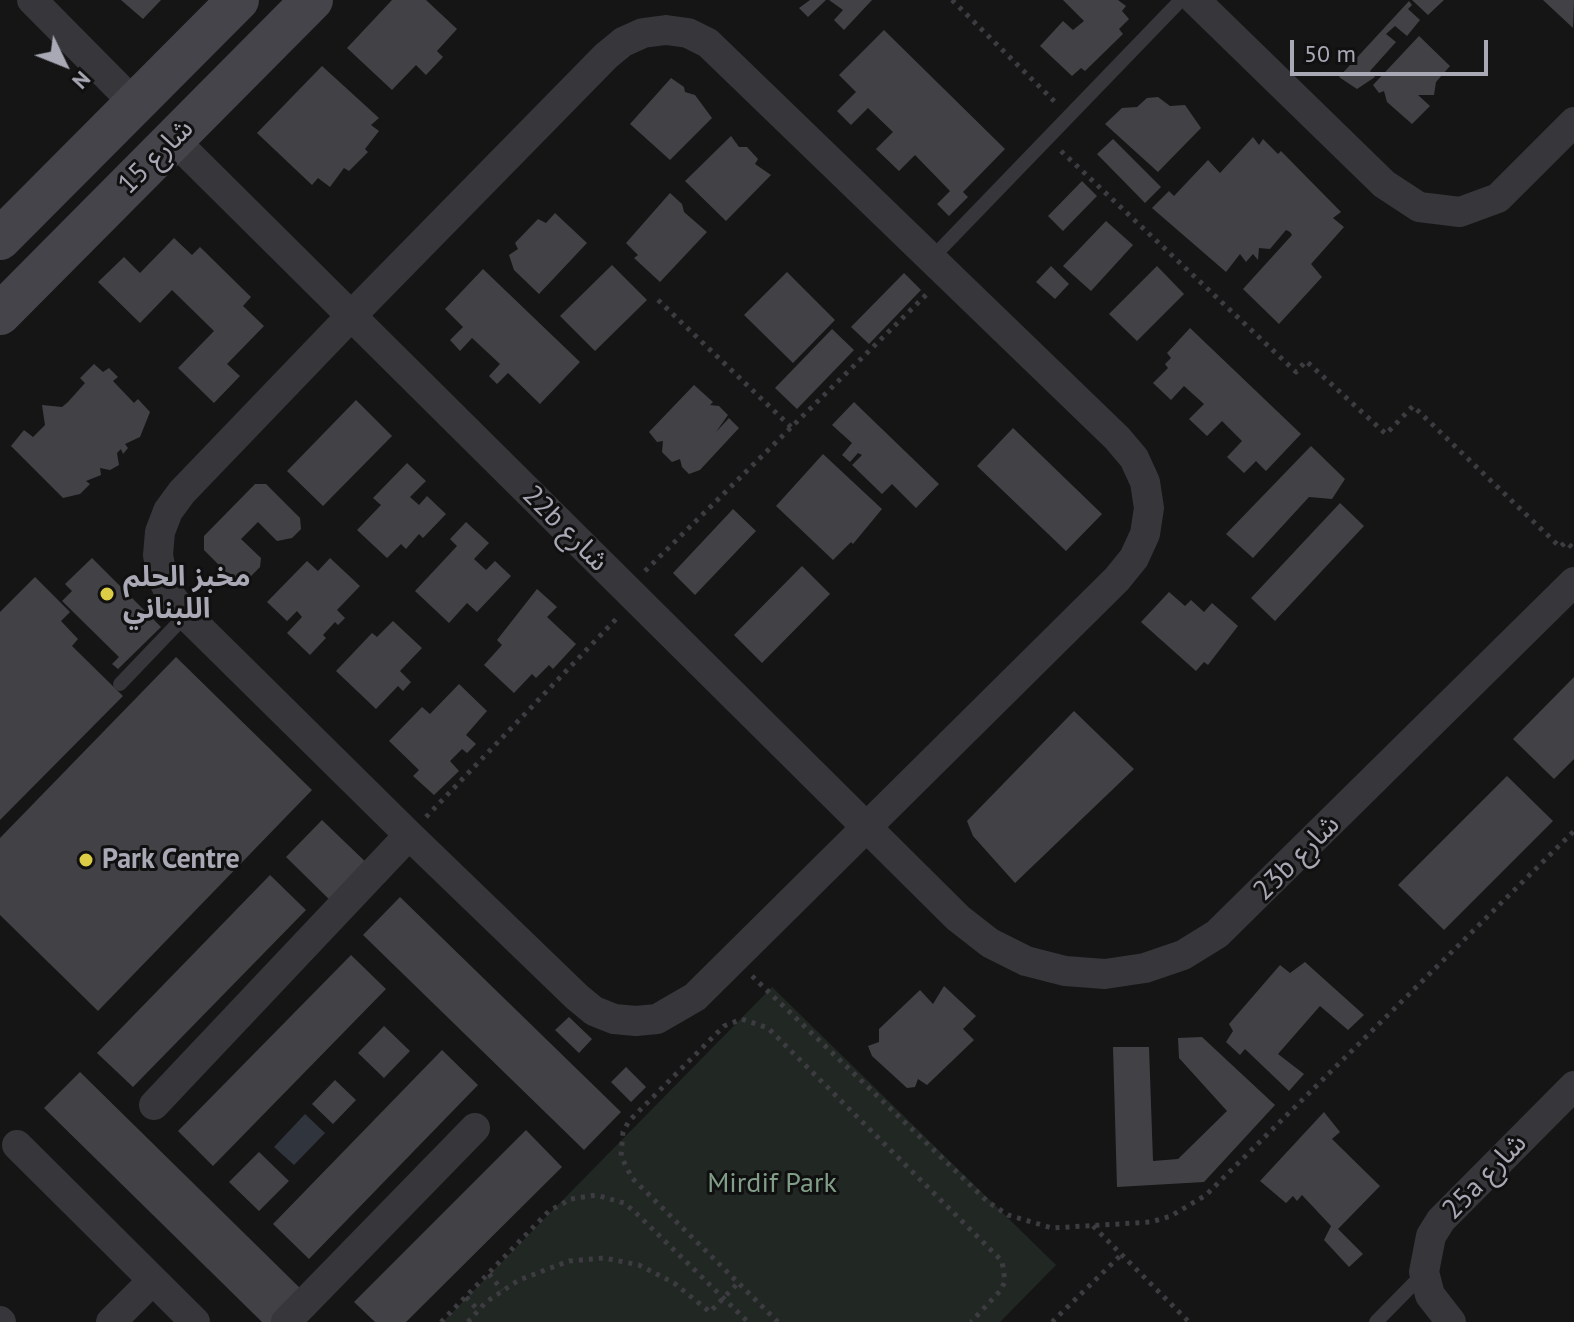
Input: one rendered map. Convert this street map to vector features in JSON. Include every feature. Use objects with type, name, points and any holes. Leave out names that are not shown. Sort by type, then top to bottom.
[{"type":"street","points":[[32,0],[135,104]]},
{"type":"street","name":"شارع 15","points":[[0,239],[238,0]]},
{"type":"street","name":"شارع 15","points":[[0,314],[312,0]]},
{"type":"street","points":[[1194,1],[1384,184],[1400,198],[1429,210],[1460,212],[1480,207],[1514,184],[1574,122]]},
{"type":"street","points":[[666,30],[688,33],[708,43],[1134,458],[1145,482],[1149,508],[1145,534],[1134,558],[1117,579],[734,958],[677,1010],[657,1019],[614,1019],[594,1011],[577,997],[409,835],[186,615],[172,598],[162,577],[158,555],[160,532],[168,511],[351,316],[606,56],[633,37],[666,30]]},
{"type":"street","name":"22b شارع","points":[[173,139],[958,918]]},
{"type":"street","name":"23b شارع","points":[[958,918],[990,943],[1026,961],[1065,971],[1105,974],[1145,968],[1183,955],[1217,934],[1247,907],[1574,582]]},
{"type":"street","points":[[154,1105],[409,835]]},
{"type":"street","name":"25a شارع","points":[[1424,1272],[1425,1254],[1441,1220],[1574,1086]]},
{"type":"street","points":[[286,1322],[475,1128]]},
{"type":"street","points":[[17,1145],[195,1322]]},
{"type":"street","points":[[1424,1272],[1430,1295],[1451,1322]]},
{"type":"street","points":[[111,1322],[153,1280]]},
{"type":"lane","points":[[940,266],[1047,138],[1194,1]]},
{"type":"lane","points":[[120,684],[186,615]]},
{"type":"lane","points":[[1376,1322],[1424,1272]]},
{"type":"path","points":[[952,0],[1069,116]]},
{"type":"path","points":[[1047,138],[1296,372],[1306,361],[1386,434],[1413,406],[1560,547],[1566,542],[1574,549]]},
{"type":"path","points":[[409,835],[635,599],[646,568],[791,427],[940,266]]},
{"type":"path","points":[[658,300],[791,427]]},
{"type":"path","points":[[734,958],[988,1202],[1029,1224],[1052,1228],[1151,1222],[1171,1216],[1206,1195],[1574,831]]},
{"type":"path","points":[[778,1322],[632,1178],[621,1156],[620,1144],[629,1121],[724,1026],[742,1019],[768,1028],[1002,1261],[1005,1281],[1001,1290],[971,1322]]},
{"type":"path","points":[[441,1322],[549,1211],[571,1199],[596,1195],[624,1203],[635,1212],[748,1322]]},
{"type":"path","points":[[1092,1226],[1189,1322]]},
{"type":"path","points":[[1052,1322],[1121,1255]]},
{"type":"path","points":[[468,1322],[502,1290],[519,1280],[569,1261],[604,1258],[657,1273],[710,1312],[738,1283]]},
{"type":"path","points":[[489,1274],[502,1290]]},
{"type":"path","points":[[466,1297],[478,1310]]},
{"type":"green space","name":"Mirdif Park","points":[[772,987],[1056,1265],[1000,1322],[443,1322]]},
{"type":"shaded area","points":[[305,1114],[325,1133],[294,1165],[274,1147]]},
{"type":"building","points":[[121,0],[161,0],[143,19]]},
{"type":"building","points":[[392,0],[426,0],[457,29],[437,51],[443,57],[426,75],[416,65],[392,90],[347,48]]},
{"type":"building","points":[[810,0],[826,0],[808,17],[799,8]]},
{"type":"building","points":[[829,0],[872,0],[844,30],[834,20],[843,10]]},
{"type":"building","points":[[1063,0],[1118,0],[1126,6],[1122,11],[1129,19],[1119,29],[1123,34],[1085,71],[1081,68],[1072,76],[1040,46],[1063,21],[1073,30],[1084,21]]},
{"type":"building","points":[[1412,0],[1444,0],[1428,15]]},
{"type":"building","points":[[1543,0],[1574,0],[1573,28]]},
{"type":"building","points":[[1409,1],[1412,5],[1408,9],[1420,20],[1407,36],[1395,26],[1386,34],[1396,42],[1370,71],[1375,77],[1357,89],[1339,77]]},
{"type":"building","points":[[884,30],[1005,149],[963,192],[968,197],[949,216],[937,204],[950,191],[915,155],[899,171],[876,149],[893,132],[868,108],[851,125],[837,111],[856,92],[839,75]]},
{"type":"building","points":[[1419,36],[1450,66],[1436,82],[1434,95],[1418,95],[1430,106],[1412,124],[1387,102],[1384,91],[1379,93],[1373,85]]},
{"type":"building","points":[[322,66],[379,118],[371,125],[379,131],[365,149],[368,152],[349,171],[344,168],[330,187],[318,178],[312,185],[257,133]]},
{"type":"building","points":[[671,78],[684,87],[685,92],[695,95],[712,118],[670,160],[630,124]]},
{"type":"building","points":[[1158,97],[1170,106],[1185,105],[1201,128],[1158,172],[1105,124],[1122,108],[1137,107],[1147,98]]},
{"type":"building","points":[[731,136],[739,147],[747,147],[758,159],[755,164],[771,175],[726,221],[685,181]]},
{"type":"building","points":[[1253,137],[1259,145],[1263,139],[1278,154],[1281,151],[1341,212],[1333,218],[1344,227],[1311,264],[1322,277],[1279,324],[1243,289],[1292,235],[1290,232],[1286,230],[1270,249],[1259,248],[1258,260],[1253,254],[1246,262],[1240,254],[1226,272],[1152,208],[1169,191],[1174,196],[1208,160],[1220,173]]},
{"type":"building","points":[[1113,139],[1161,187],[1145,203],[1097,154]]},
{"type":"building","points":[[1082,181],[1097,196],[1063,231],[1048,216]]},
{"type":"building","points":[[670,193],[682,204],[684,212],[707,232],[660,282],[634,258],[638,255],[626,243]]},
{"type":"building","points":[[555,213],[587,243],[539,294],[514,270],[509,255],[518,249],[515,243],[538,219],[546,223]]},
{"type":"building","points":[[1106,221],[1133,245],[1091,291],[1063,266]]},
{"type":"building","points":[[174,238],[192,255],[200,247],[251,297],[243,306],[264,326],[227,364],[240,376],[214,403],[178,368],[214,331],[172,290],[140,323],[98,282],[124,257],[140,273]]},
{"type":"building","points":[[612,265],[647,300],[595,351],[560,316]]},
{"type":"building","points":[[1051,266],[1069,284],[1055,299],[1036,282]]},
{"type":"building","points":[[1157,266],[1184,294],[1137,341],[1109,314]]},
{"type":"building","points":[[483,269],[580,362],[540,404],[508,373],[497,384],[489,376],[500,364],[472,338],[460,351],[450,340],[463,327],[445,309]]},
{"type":"building","points":[[787,272],[835,320],[793,363],[744,315]]},
{"type":"building","points":[[904,273],[921,290],[869,344],[851,327]]},
{"type":"building","points":[[1190,328],[1301,434],[1266,471],[1256,461],[1244,473],[1227,457],[1242,441],[1222,421],[1207,436],[1189,419],[1204,404],[1184,386],[1171,400],[1153,383],[1168,368],[1165,364],[1171,358],[1167,353]]},
{"type":"building","points":[[832,329],[854,350],[797,409],[775,388]]},
{"type":"building","points":[[94,364],[103,372],[109,368],[118,377],[113,381],[134,403],[138,399],[150,412],[140,437],[125,444],[128,448],[123,454],[121,449],[117,453],[119,465],[110,470],[100,468],[101,475],[86,481],[90,484],[80,494],[63,498],[11,446],[24,430],[33,437],[45,425],[42,405],[62,407],[85,383],[80,378]]},
{"type":"building","points":[[694,385],[713,402],[710,405],[719,406],[728,415],[716,432],[729,418],[739,428],[700,470],[689,474],[682,467],[680,459],[672,462],[662,452],[663,441],[657,442],[649,432]]},
{"type":"building","points":[[356,400],[392,436],[323,506],[287,471]]},
{"type":"building","points":[[854,402],[939,484],[916,508],[892,484],[882,494],[852,465],[862,455],[858,453],[850,462],[842,455],[852,443],[832,425]]},
{"type":"building","points":[[1013,428],[1102,514],[1066,551],[977,466]]},
{"type":"building","points":[[1311,446],[1345,479],[1332,499],[1309,497],[1253,558],[1226,534]]},
{"type":"building","points":[[823,454],[882,509],[853,544],[851,542],[833,560],[776,506]]},
{"type":"building","points":[[407,463],[426,481],[410,497],[419,505],[427,496],[446,514],[423,538],[419,534],[406,549],[401,544],[387,558],[357,530],[381,505],[373,498]]},
{"type":"building","points":[[255,484],[266,484],[300,518],[301,529],[292,538],[277,541],[258,522],[241,539],[261,558],[260,567],[246,581],[235,581],[204,550],[204,536]]},
{"type":"building","points":[[1340,503],[1364,526],[1275,621],[1251,598]]},
{"type":"building","points":[[733,509],[756,531],[695,595],[673,573]]},
{"type":"building","points":[[466,522],[489,543],[474,559],[486,570],[495,561],[511,576],[477,612],[467,603],[449,623],[415,591],[457,546],[450,539]]},
{"type":"building","points":[[92,558],[161,627],[118,669],[112,664],[119,657],[62,601],[72,591],[65,584]]},
{"type":"building","points":[[330,558],[360,586],[337,610],[345,618],[338,625],[335,622],[323,635],[326,638],[310,655],[287,633],[302,617],[297,611],[287,621],[267,602],[307,561],[318,571]]},
{"type":"building","points":[[802,566],[830,594],[762,663],[734,635]]},
{"type":"building","points":[[35,577],[70,612],[61,621],[78,639],[72,646],[123,696],[0,820],[0,612]]},
{"type":"building","points":[[537,589],[557,607],[547,617],[576,644],[553,669],[549,665],[536,678],[532,674],[514,693],[484,665],[502,645],[497,640]]},
{"type":"building","points":[[1169,592],[1185,606],[1191,600],[1204,612],[1212,603],[1238,626],[1208,665],[1204,662],[1196,671],[1141,622]]},
{"type":"building","points":[[393,621],[422,648],[400,671],[411,682],[403,691],[398,686],[376,709],[336,671],[372,633],[377,637]]},
{"type":"building","points":[[176,657],[312,790],[98,1011],[0,915],[0,838]]},
{"type":"building","points":[[1574,677],[1574,759],[1554,779],[1513,739]]},
{"type":"building","points":[[459,684],[487,711],[466,735],[476,744],[467,753],[462,749],[450,761],[459,771],[434,795],[413,776],[419,770],[389,741],[422,707],[430,714]]},
{"type":"building","points":[[1074,711],[1134,769],[1015,883],[973,836],[967,821]]},
{"type":"building","points":[[1507,776],[1553,821],[1444,930],[1398,885]]},
{"type":"building","points":[[322,820],[373,869],[336,906],[286,857]]},
{"type":"building","points":[[270,875],[306,910],[133,1087],[97,1053]]},
{"type":"building","points":[[400,897],[621,1112],[584,1150],[363,935]]},
{"type":"building","points":[[351,955],[386,989],[213,1166],[178,1131]]},
{"type":"building","points":[[1305,962],[1364,1015],[1348,1030],[1320,1006],[1278,1054],[1304,1074],[1289,1091],[1245,1049],[1240,1055],[1226,1042],[1233,1031],[1229,1024],[1280,965],[1290,973]]},
{"type":"building","points":[[944,986],[976,1016],[963,1029],[974,1040],[927,1085],[918,1079],[915,1087],[907,1088],[872,1056],[868,1046],[879,1042],[879,1029],[920,990],[933,1004]]},
{"type":"building","points":[[569,1017],[592,1039],[579,1053],[555,1030]]},
{"type":"building","points":[[384,1026],[410,1051],[384,1078],[358,1053]]},
{"type":"building","points":[[1202,1037],[1275,1105],[1204,1182],[1117,1187],[1113,1047],[1149,1047],[1153,1161],[1178,1159],[1227,1111],[1179,1058],[1178,1038]]},
{"type":"building","points":[[442,1050],[478,1085],[309,1259],[273,1224]]},
{"type":"building","points":[[626,1067],[646,1087],[631,1102],[611,1082]]},
{"type":"building","points":[[80,1072],[303,1291],[272,1322],[262,1322],[44,1108]]},
{"type":"building","points":[[335,1080],[356,1100],[333,1124],[312,1104]]},
{"type":"building","points":[[1324,1112],[1340,1132],[1332,1139],[1380,1186],[1338,1229],[1363,1254],[1349,1267],[1324,1240],[1331,1226],[1302,1195],[1297,1201],[1293,1196],[1286,1203],[1260,1181]]},
{"type":"building","points":[[526,1130],[562,1167],[406,1322],[375,1322],[354,1302]]},
{"type":"building","points":[[259,1152],[289,1181],[259,1211],[229,1182]]},
{"type":"place","name":"مخبز الحلم اللبناني","points":[[107,594]]},
{"type":"place","name":"Park Centre","points":[[86,860]]}]
